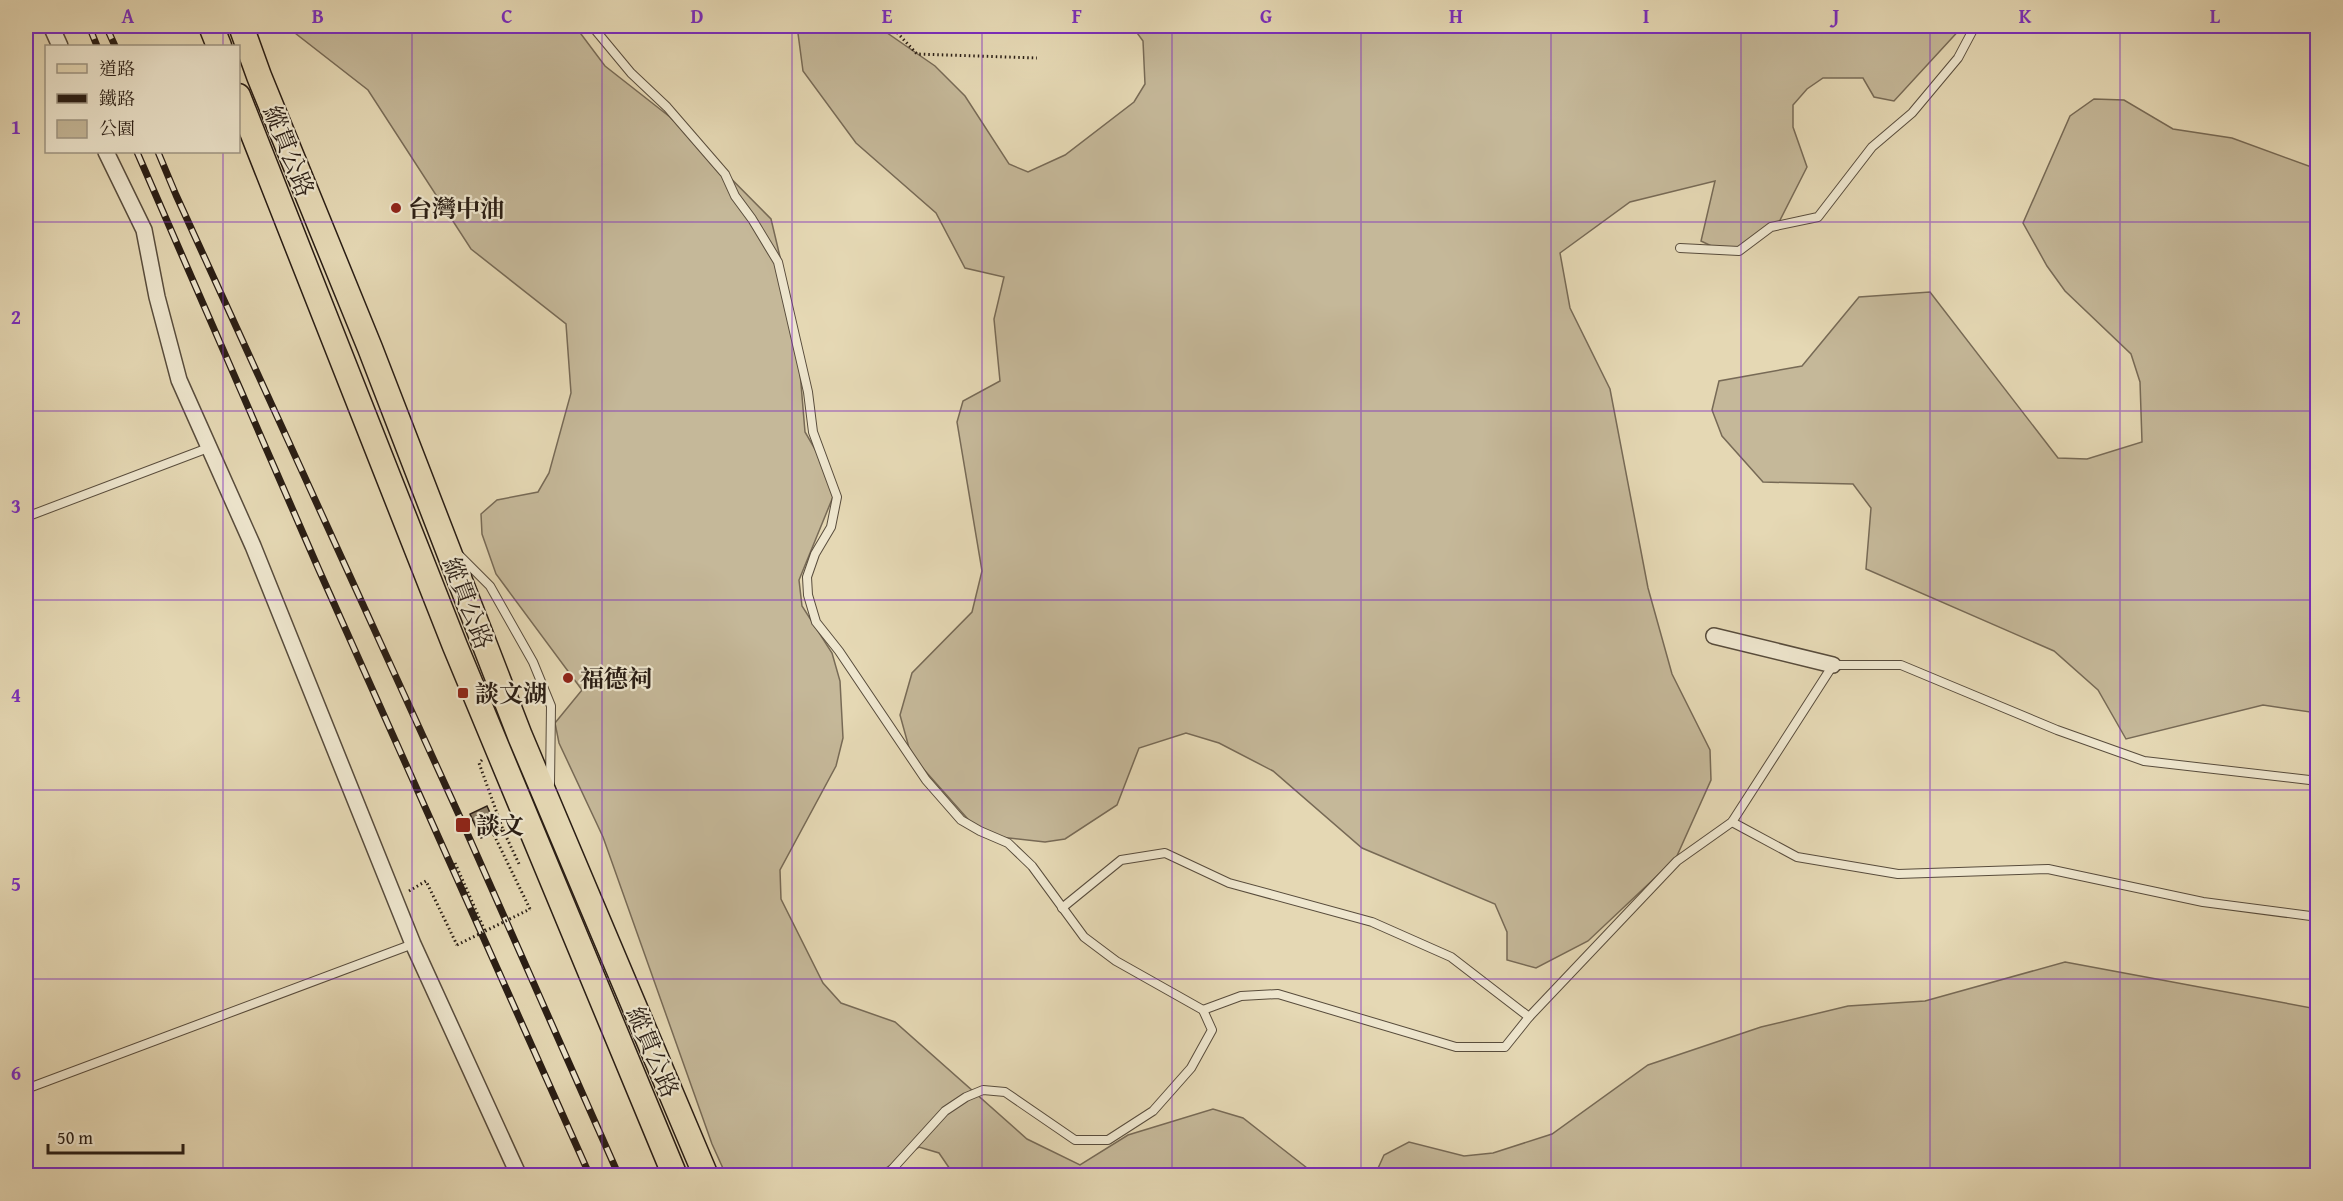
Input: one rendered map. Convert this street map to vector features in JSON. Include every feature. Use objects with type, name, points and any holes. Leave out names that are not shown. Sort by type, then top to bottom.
[{"type":"main road","points":[[211,26],[219,45]]},
{"type":"main road","name":"縱貫公路","points":[[240,26],[370,348],[519,733],[706,1176]]},
{"type":"main road","name":"縱貫公路","points":[[240,101],[455,646],[675,1176]]},
{"type":"main road","points":[[290,224],[314,212]]},
{"type":"main road","points":[[497,746],[519,733]]},
{"type":"street","points":[[51,26],[60,45]]},
{"type":"street","points":[[106,153],[144,230],[178,380],[257,556],[413,944],[519,1176]]},
{"type":"street","points":[[1714,636],[1833,665]]},
{"type":"lane","points":[[592,26],[631,73],[667,107],[725,174],[735,196],[778,262],[808,392],[813,432],[837,497],[831,527],[815,554],[807,577],[808,595],[816,622],[839,651],[926,780],[961,820],[1008,843],[1032,866],[1084,938],[1116,961],[1203,1010],[1212,1030],[1191,1068],[1153,1111],[1108,1140],[1076,1140],[1005,1092],[983,1089],[945,1111],[886,1176]]},
{"type":"lane","points":[[1680,248],[1739,251],[1771,227],[1818,217],[1872,147],[1912,112],[1958,58],[1975,26]]},
{"type":"lane","points":[[26,517],[208,448]]},
{"type":"lane","points":[[444,540],[490,586],[534,662],[550,706],[550,806]]},
{"type":"lane","points":[[1203,1010],[1241,996],[1278,994],[1456,1047],[1505,1047],[1529,1017],[1677,861],[1732,822],[1833,665],[1901,665],[2058,730],[2144,760],[2318,781]]},
{"type":"lane","points":[[1732,822],[1797,857],[1898,874],[2048,869],[2204,902],[2318,917]]},
{"type":"lane","points":[[1062,908],[1121,860],[1165,853],[1229,883],[1372,922],[1441,952],[1451,957],[1529,1017]]},
{"type":"lane","points":[[26,1089],[413,944]]},
{"type":"path","points":[[891,26],[917,54],[1037,58]]},
{"type":"path","points":[[479,763],[503,830],[520,866]]},
{"type":"path","points":[[396,898],[426,881],[457,945],[530,909],[494,835],[503,830]]},
{"type":"path","points":[[455,863],[485,931]]},
{"type":"green space","points":[[286,26],[575,26],[605,66],[670,117],[771,219],[796,324],[805,432],[837,487],[799,580],[802,606],[832,653],[840,681],[843,738],[836,766],[780,870],[781,899],[823,983],[841,1003],[895,1022],[1027,1139],[1080,1165],[1128,1135],[1213,1109],[1243,1118],[1316,1175],[954,1175],[939,1153],[919,1147],[886,1168],[880,1175],[726,1175],[712,1144],[603,837],[559,743],[555,723],[582,690],[496,574],[482,534],[481,514],[497,500],[538,492],[549,473],[571,393],[566,324],[471,249],[368,90]]},
{"type":"green space","points":[[797,26],[877,26],[935,66],[965,96],[1009,164],[1028,172],[1065,155],[1134,102],[1145,84],[1143,41],[1132,26],[1963,26],[1894,101],[1874,97],[1863,78],[1823,78],[1807,89],[1793,105],[1793,127],[1807,167],[1777,226],[1728,254],[1701,241],[1715,181],[1630,202],[1560,253],[1570,308],[1610,389],[1648,588],[1672,674],[1710,750],[1711,780],[1676,858],[1588,941],[1536,968],[1507,960],[1507,932],[1495,904],[1362,848],[1273,771],[1219,743],[1186,733],[1139,748],[1117,805],[1065,839],[1045,842],[982,835],[911,755],[900,715],[912,673],[972,612],[982,571],[957,422],[963,401],[1000,381],[994,319],[1004,277],[965,268],[936,213],[856,143],[803,71]]},
{"type":"green space","points":[[2094,99],[2124,100],[2173,129],[2232,138],[2317,169],[2317,713],[2263,705],[2126,739],[2098,690],[2054,651],[1866,569],[1871,508],[1853,484],[1763,482],[1722,436],[1712,410],[1719,381],[1802,366],[1859,297],[1930,292],[2058,458],[2087,459],[2142,442],[2140,382],[2131,354],[2065,291],[2047,266],[2023,223],[2070,116]]},
{"type":"green space","points":[[2065,962],[2317,1009],[2317,1175],[1375,1175],[1384,1155],[1409,1142],[1464,1156],[1493,1153],[1552,1134],[1648,1065],[1761,1027],[1848,1006],[1925,1001]]},
{"type":"building","points":[[487,806],[498,831],[481,838],[470,814]]},
{"type":"railway","points":[[89,26],[97,45]]},
{"type":"railway","points":[[106,26],[115,45]]},
{"type":"railway","points":[[137,153],[319,570],[590,1176]]},
{"type":"railway","points":[[158,153],[464,826],[619,1176]]},
{"type":"place","name":"台灣中油","points":[[396,208]]},
{"type":"place","name":"福德祠","points":[[568,678]]},
{"type":"place","name":"談文湖","points":[[463,693]]},
{"type":"place","name":"談文","points":[[463,825]]}]
